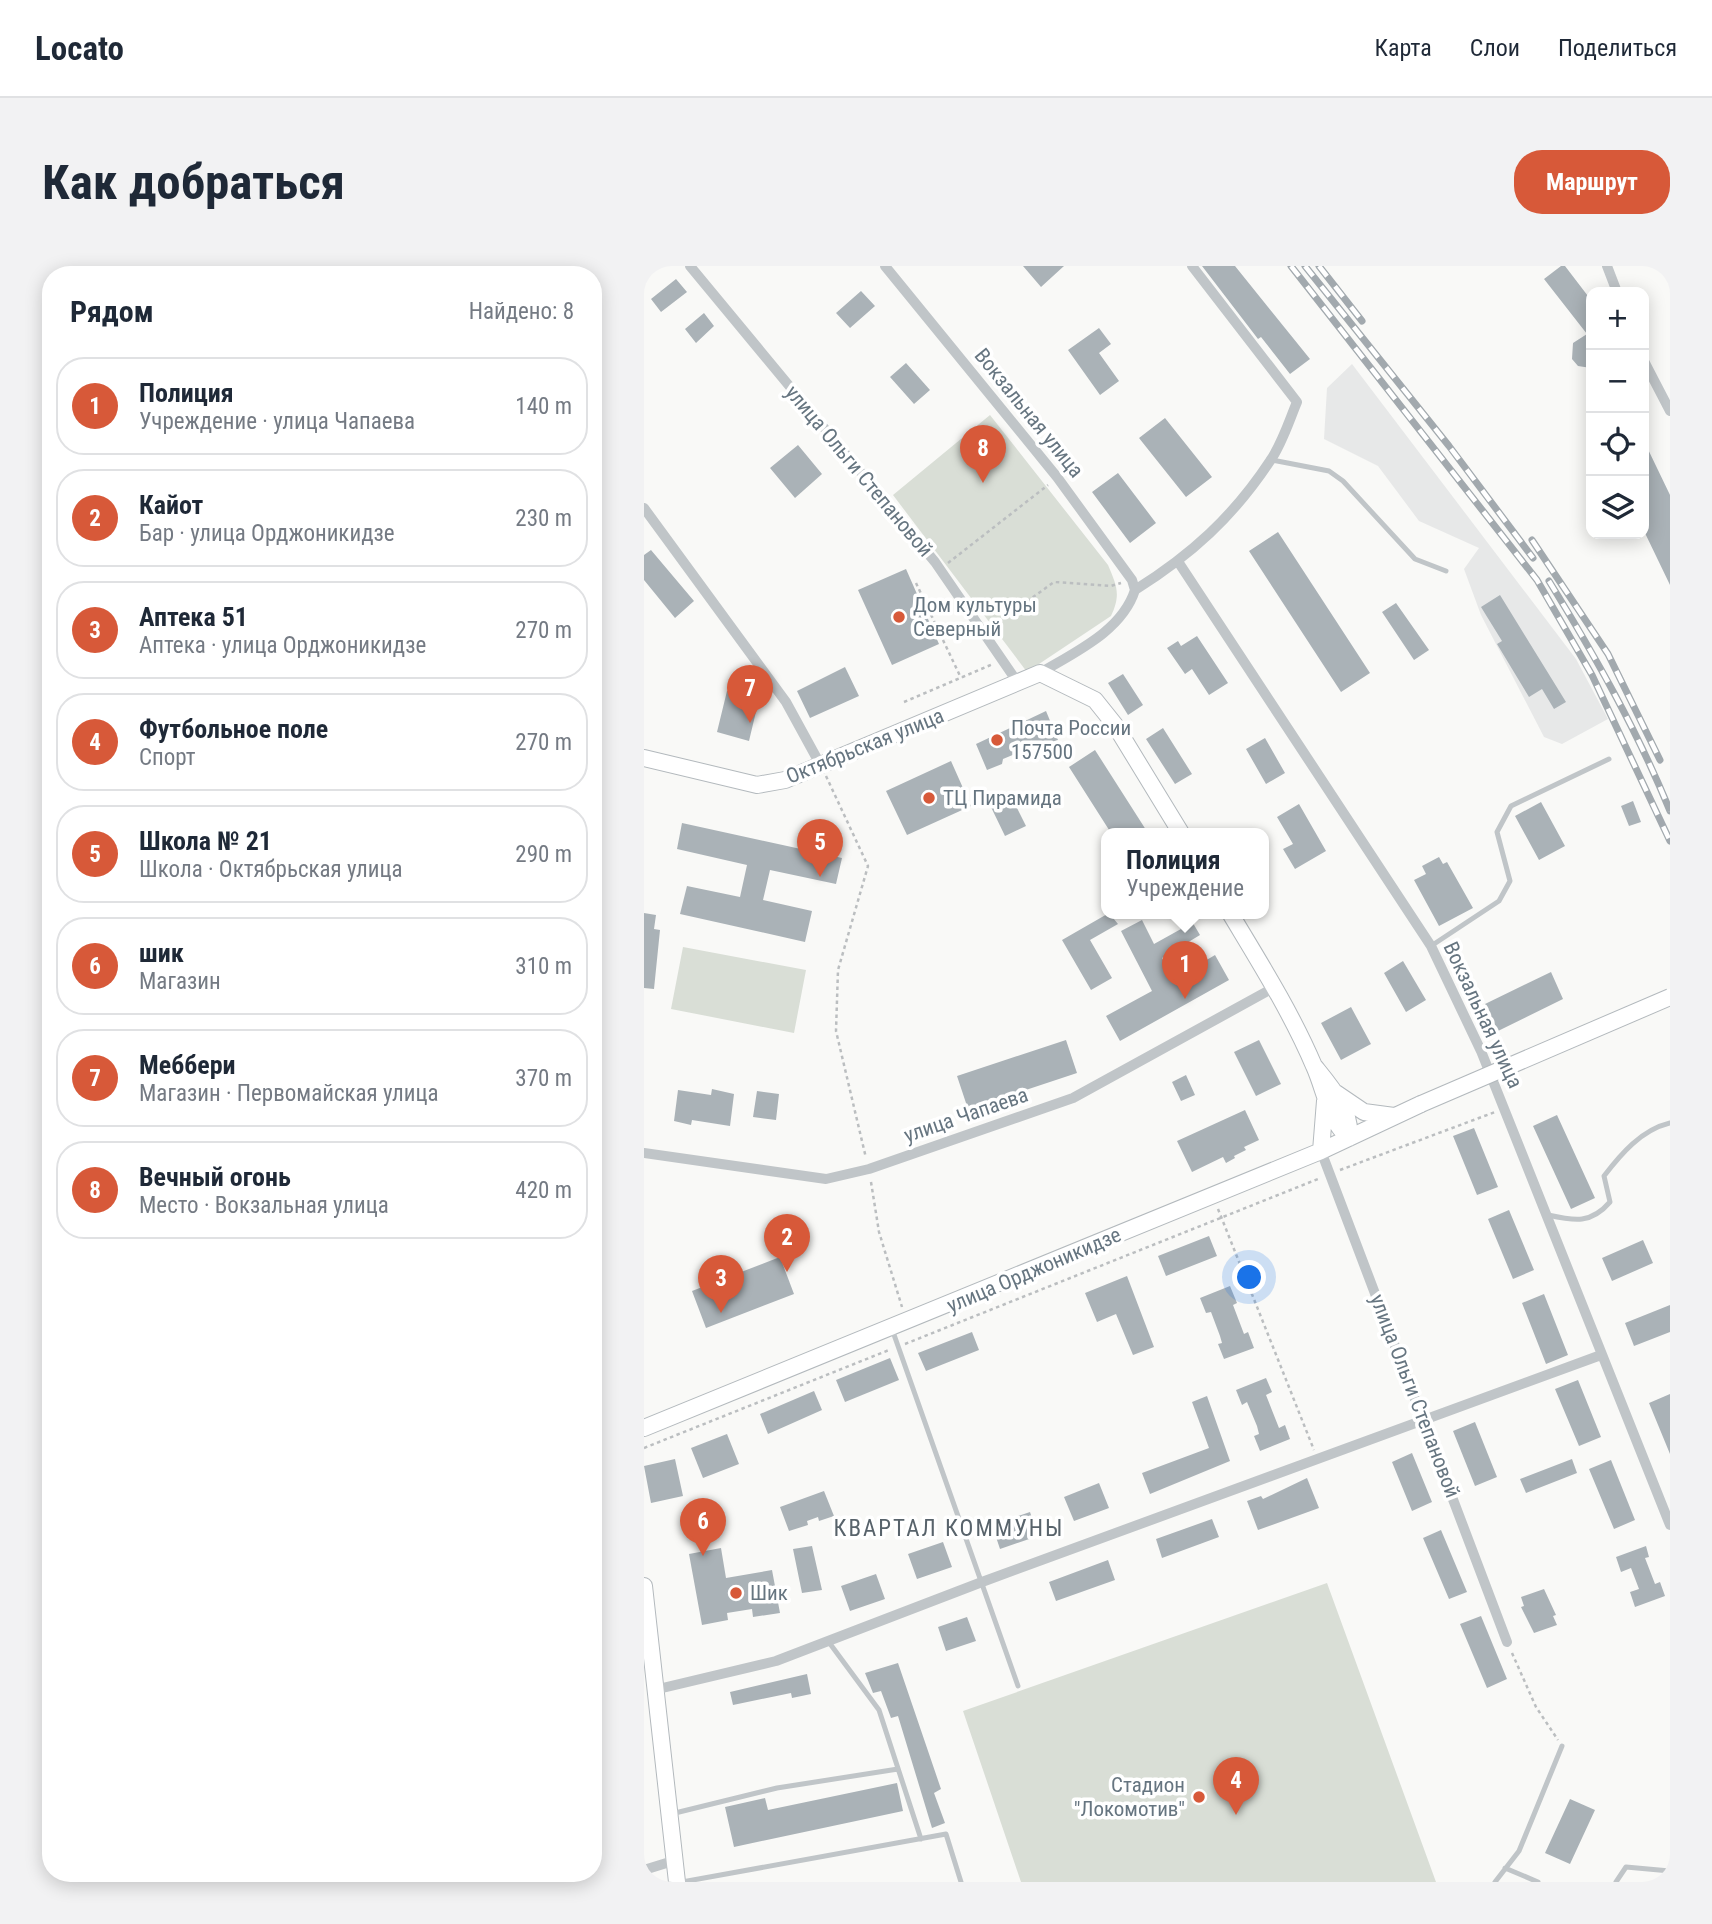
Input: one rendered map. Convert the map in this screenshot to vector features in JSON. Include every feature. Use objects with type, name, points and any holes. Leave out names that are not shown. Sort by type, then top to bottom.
[{"type":"main road","name":"Октябрьская улица","points":[[644,758],[757,785],[785,780],[1040,673]]},
{"type":"main road","points":[[1040,673],[1096,700],[1115,725],[1178,828]]},
{"type":"main road","points":[[1234,919],[1275,987],[1330,1095],[1339,1130],[1349,1138]]},
{"type":"main road","name":"улица Орджоникидзе","points":[[644,1428],[900,1326],[1321,1151],[1421,1104],[1670,997]]},
{"type":"main road","points":[[1330,1095],[1364,1112],[1394,1116]]},
{"type":"main road","points":[[1321,1151],[1330,1095]]},
{"type":"main road","points":[[644,1586],[673,1861],[680,1882]]},
{"type":"street","name":"улица Ольги Степановой","points":[[690,266],[940,569],[1018,683]]},
{"type":"street","name":"Вокзальная улица","points":[[885,266],[1057,477],[1133,585]]},
{"type":"street","points":[[1040,673],[1098,637],[1129,610],[1133,585],[1179,563],[1214,532],[1272,460],[1297,402],[1192,266]]},
{"type":"street","points":[[1607,266],[1615,287]]},
{"type":"street","points":[[1649,371],[1670,411]]},
{"type":"street","points":[[644,508],[786,702],[821,766]]},
{"type":"street","name":"Вокзальная улица","points":[[1179,563],[1431,946],[1504,1108],[1670,1525]]},
{"type":"street","name":"улица Чапаева","points":[[644,1153],[826,1179],[869,1169],[1073,1098],[1275,987]]},
{"type":"street","name":"улица Ольги Степановой","points":[[1321,1151],[1507,1642]]},
{"type":"street","points":[[654,1690],[776,1661],[982,1582],[1601,1355]]},
{"type":"street","points":[[644,1870],[673,1861]]},
{"type":"lane","points":[[1272,460],[1329,471],[1343,481],[1415,559],[1446,571]]},
{"type":"lane","points":[[1431,946],[1499,901],[1510,881],[1497,832],[1511,806],[1609,759]]},
{"type":"lane","points":[[1547,1215],[1573,1221],[1598,1215],[1610,1202],[1604,1176],[1625,1149],[1660,1125],[1670,1123]]},
{"type":"lane","points":[[900,1326],[898,1346],[1018,1686]]},
{"type":"lane","points":[[828,1641],[879,1710],[920,1839]]},
{"type":"lane","points":[[1495,1882],[1519,1851],[1562,1746]]},
{"type":"lane","points":[[668,1815],[777,1788],[898,1769]]},
{"type":"lane","points":[[680,1882],[946,1834],[961,1882]]},
{"type":"lane","points":[[1616,1882],[1626,1867],[1670,1871]]},
{"type":"lane","points":[[1505,1868],[1538,1882]]},
{"type":"path","points":[[940,569],[1057,477]]},
{"type":"path","points":[[985,633],[1054,582],[1133,585]]},
{"type":"path","points":[[916,583],[961,678]]},
{"type":"path","points":[[904,702],[1003,660]]},
{"type":"path","points":[[821,766],[868,866],[838,970],[836,1031],[869,1169],[878,1232],[900,1326],[914,1340]]},
{"type":"path","points":[[644,1448],[1330,1174],[1504,1108]]},
{"type":"path","points":[[1213,1196],[1317,1459]]},
{"type":"path","points":[[1507,1642],[1536,1707],[1562,1746]]},
{"type":"shaded area","points":[[1352,364],[1576,659],[1608,719],[1562,744],[1544,737],[1481,615],[1464,569],[1479,548],[1419,521],[1378,466],[1324,439],[1327,388]]},
{"type":"shaded area","points":[[990,415],[1108,565],[1117,590],[1111,616],[1027,672],[893,495]]},
{"type":"shaded area","points":[[683,947],[806,970],[794,1033],[671,1009]]},
{"type":"shaded area","name":"Стадион \"Локомотив\"","points":[[1327,1583],[1436,1882],[1021,1882],[963,1711]]},
{"type":"building","points":[[1023,266],[1064,266],[1041,287]]},
{"type":"building","points":[[1202,266],[1235,266],[1310,359],[1290,374],[1261,337],[1258,339]]},
{"type":"building","points":[[1561,266],[1565,266],[1586,293],[1586,333],[1544,279]]},
{"type":"building","points":[[676,279],[687,292],[661,312],[651,299]]},
{"type":"building","points":[[861,291],[875,306],[850,328],[836,313]]},
{"type":"building","points":[[704,313],[714,326],[696,343],[685,329]]},
{"type":"building","points":[[1099,328],[1111,344],[1099,353],[1119,381],[1100,395],[1068,350]]},
{"type":"building","points":[[1586,335],[1586,367],[1578,366],[1572,359],[1573,343]]},
{"type":"building","points":[[906,363],[930,390],[914,404],[890,377]]},
{"type":"building","points":[[1165,418],[1212,477],[1186,497],[1139,438]]},
{"type":"building","points":[[798,445],[822,474],[795,498],[770,468]]},
{"type":"building","points":[[1649,451],[1670,495],[1670,585],[1648,539]]},
{"type":"building","points":[[1118,473],[1156,523],[1130,543],[1092,492]]},
{"type":"building","points":[[1278,532],[1370,673],[1341,692],[1249,551]]},
{"type":"building","points":[[651,550],[694,601],[675,618],[644,580],[644,555]]},
{"type":"building","name":"Дом культуры Северный","points":[[906,569],[939,644],[892,665],[858,590]]},
{"type":"building","points":[[1500,595],[1566,702],[1554,709],[1542,689],[1529,697],[1497,644],[1502,641],[1481,607]]},
{"type":"building","points":[[1396,603],[1429,650],[1414,660],[1382,612]]},
{"type":"building","points":[[1197,636],[1228,683],[1209,695],[1192,669],[1185,674],[1167,648],[1178,641],[1181,646]]},
{"type":"building","points":[[845,667],[859,696],[810,718],[797,691]]},
{"type":"building","points":[[1123,674],[1143,705],[1128,715],[1108,683]]},
{"type":"building","points":[[727,691],[759,699],[749,741],[717,732]]},
{"type":"building","points":[[1046,711],[1058,740],[1050,743],[1046,741],[1003,759],[1002,764],[987,770],[976,744]]},
{"type":"building","points":[[1163,728],[1192,774],[1175,784],[1146,739]]},
{"type":"building","points":[[1265,738],[1285,773],[1266,784],[1246,749]]},
{"type":"building","points":[[1095,750],[1145,828],[1108,828],[1069,767]]},
{"type":"building","name":"ТЦ Пирамида","points":[[951,761],[971,806],[907,835],[886,791]]},
{"type":"building","points":[[1010,794],[1026,826],[1005,836],[990,805]]},
{"type":"building","points":[[1633,801],[1641,822],[1629,826],[1621,806]]},
{"type":"building","points":[[1541,802],[1565,846],[1539,860],[1515,816]]},
{"type":"building","points":[[1299,804],[1326,851],[1295,869],[1283,849],[1293,844],[1277,817]]},
{"type":"building","points":[[682,823],[842,858],[836,884],[770,870],[763,900],[812,911],[805,942],[680,914],[687,886],[740,897],[747,865],[677,849]]},
{"type":"building","points":[[1439,857],[1443,864],[1447,862],[1473,908],[1439,926],[1414,880],[1426,874],[1422,866]]},
{"type":"building","points":[[644,913],[656,915],[654,929],[660,930],[654,989],[644,988]]},
{"type":"building","points":[[1101,918],[1114,919],[1118,924],[1090,940],[1112,978],[1091,990],[1062,940]]},
{"type":"building","points":[[1175,919],[1191,919],[1200,935],[1162,958],[1173,980],[1215,955],[1229,980],[1120,1041],[1106,1016],[1152,991],[1121,931],[1142,920],[1154,944],[1181,929]]},
{"type":"building","points":[[1403,961],[1426,1000],[1406,1012],[1384,973]]},
{"type":"building","points":[[1551,972],[1563,999],[1498,1031],[1485,1004]]},
{"type":"building","points":[[1351,1007],[1371,1044],[1341,1060],[1321,1023]]},
{"type":"building","points":[[1066,1040],[1077,1073],[968,1109],[957,1076]]},
{"type":"building","points":[[1259,1040],[1281,1084],[1256,1096],[1234,1052]]},
{"type":"building","points":[[1186,1075],[1195,1095],[1181,1101],[1172,1082]]},
{"type":"building","points":[[712,1089],[734,1094],[730,1126],[692,1120],[691,1125],[674,1121],[678,1090],[711,1095]]},
{"type":"building","points":[[757,1091],[779,1094],[776,1120],[753,1117]]},
{"type":"building","points":[[1245,1110],[1259,1140],[1244,1147],[1246,1150],[1226,1163],[1223,1157],[1192,1172],[1177,1141]]},
{"type":"building","points":[[1557,1115],[1595,1198],[1571,1209],[1533,1126]]},
{"type":"building","points":[[1474,1128],[1498,1187],[1477,1195],[1453,1136]]},
{"type":"building","points":[[1509,1210],[1534,1270],[1513,1279],[1488,1219]]},
{"type":"building","points":[[1209,1236],[1217,1256],[1166,1276],[1158,1256]]},
{"type":"building","points":[[1643,1240],[1653,1263],[1612,1281],[1602,1258]]},
{"type":"building","points":[[780,1257],[794,1294],[706,1328],[692,1291]]},
{"type":"building","points":[[1127,1276],[1154,1347],[1133,1355],[1116,1314],[1097,1322],[1085,1293]]},
{"type":"building","points":[[1230,1286],[1237,1303],[1233,1305],[1244,1334],[1248,1332],[1254,1348],[1224,1359],[1218,1344],[1222,1343],[1211,1312],[1206,1313],[1200,1298]]},
{"type":"building","points":[[1544,1294],[1568,1355],[1546,1364],[1522,1303]]},
{"type":"building","points":[[1670,1305],[1670,1332],[1634,1346],[1625,1323]]},
{"type":"building","points":[[972,1332],[979,1350],[926,1371],[918,1353]]},
{"type":"building","points":[[890,1358],[899,1380],[845,1402],[836,1380]]},
{"type":"building","points":[[1266,1378],[1272,1392],[1266,1395],[1279,1428],[1285,1425],[1290,1439],[1260,1451],[1254,1436],[1259,1434],[1257,1426],[1247,1402],[1242,1405],[1236,1390]]},
{"type":"building","points":[[1578,1380],[1601,1437],[1579,1446],[1555,1389]]},
{"type":"building","points":[[814,1391],[822,1410],[768,1434],[760,1414]]},
{"type":"building","points":[[1670,1394],[1670,1454],[1649,1403]]},
{"type":"building","points":[[1207,1396],[1230,1461],[1150,1494],[1142,1473],[1209,1448],[1192,1402]]},
{"type":"building","points":[[1475,1422],[1497,1477],[1475,1486],[1453,1431]]},
{"type":"building","points":[[727,1434],[739,1464],[703,1478],[691,1448]]},
{"type":"building","points":[[1412,1453],[1432,1502],[1412,1511],[1392,1462]]},
{"type":"building","points":[[675,1459],[683,1496],[651,1503],[644,1466]]},
{"type":"building","points":[[1572,1459],[1577,1473],[1526,1493],[1520,1479]]},
{"type":"building","points":[[1611,1460],[1635,1520],[1614,1529],[1589,1469]]},
{"type":"building","points":[[1307,1478],[1319,1508],[1258,1530],[1247,1501],[1261,1496],[1263,1499]]},
{"type":"building","points":[[1099,1483],[1109,1508],[1074,1521],[1064,1497]]},
{"type":"building","points":[[824,1491],[834,1516],[819,1521],[818,1517],[807,1521],[808,1525],[789,1531],[780,1507]]},
{"type":"building","points":[[1030,1512],[1038,1536],[1000,1549],[992,1525]]},
{"type":"building","points":[[1212,1519],[1219,1537],[1162,1558],[1156,1539]]},
{"type":"building","points":[[1441,1530],[1467,1592],[1449,1599],[1423,1538]]},
{"type":"building","points":[[943,1542],[952,1567],[917,1579],[908,1554]]},
{"type":"building","points":[[812,1546],[822,1590],[802,1593],[793,1549]]},
{"type":"building","points":[[1646,1546],[1649,1557],[1645,1558],[1655,1584],[1660,1582],[1665,1596],[1635,1607],[1630,1592],[1639,1589],[1631,1568],[1621,1572],[1616,1557]]},
{"type":"building","name":"Шик","points":[[721,1548],[726,1578],[772,1570],[780,1613],[753,1617],[752,1609],[727,1613],[728,1620],[702,1625],[689,1554]]},
{"type":"building","points":[[1108,1560],[1115,1580],[1056,1601],[1049,1582]]},
{"type":"building","points":[[876,1574],[885,1599],[850,1611],[841,1586]]},
{"type":"building","points":[[1544,1589],[1556,1615],[1553,1616],[1557,1625],[1534,1633],[1521,1607],[1524,1606],[1521,1597]]},
{"type":"building","points":[[1481,1616],[1507,1679],[1487,1688],[1460,1624]]},
{"type":"building","points":[[967,1617],[976,1641],[946,1651],[938,1627]]},
{"type":"building","points":[[898,1663],[941,1789],[934,1793],[945,1823],[932,1828],[898,1716],[891,1718],[881,1691],[873,1693],[865,1673]]},
{"type":"building","points":[[807,1674],[811,1694],[792,1698],[791,1693],[733,1705],[730,1692]]},
{"type":"building","points":[[897,1783],[903,1811],[734,1847],[725,1807],[765,1798],[768,1810]]},
{"type":"building","points":[[1570,1799],[1595,1810],[1570,1864],[1545,1853]]},
{"type":"railway","points":[[1291,266],[1537,580],[1592,675],[1670,841]]},
{"type":"railway","points":[[1305,266],[1449,446],[1533,558]]},
{"type":"railway","points":[[1319,266],[1362,321]]},
{"type":"railway","points":[[1532,540],[1608,654],[1660,760]]},
{"type":"railway","points":[[1549,581],[1583,637],[1644,751],[1670,811]]},
{"type":"place","name":"Вечный огонь","points":[[983,483]]},
{"type":"place","name":"Дом культуры Северный","points":[[899,617]]},
{"type":"place","name":"Меббери","points":[[750,723]]},
{"type":"place","name":"Почта России 157500","points":[[997,740]]},
{"type":"place","name":"ТЦ Пирамида","points":[[929,798]]},
{"type":"place","name":"Школа № 21","points":[[820,877]]},
{"type":"place","name":"Полиция","points":[[1185,999]]},
{"type":"place","name":"Кайот","points":[[787,1272]]},
{"type":"place","name":"Аптека 51","points":[[721,1313]]},
{"type":"place","name":"шик","points":[[703,1556]]},
{"type":"place","name":"Шик","points":[[736,1593]]},
{"type":"place","name":"Стадион \"Локомотив\"","points":[[1199,1797]]},
{"type":"place","name":"Футбольное поле","points":[[1236,1815]]},
{"type":"district","name":"КВАРТАЛ КОММУНЫ","points":[[949,1528]]}]
